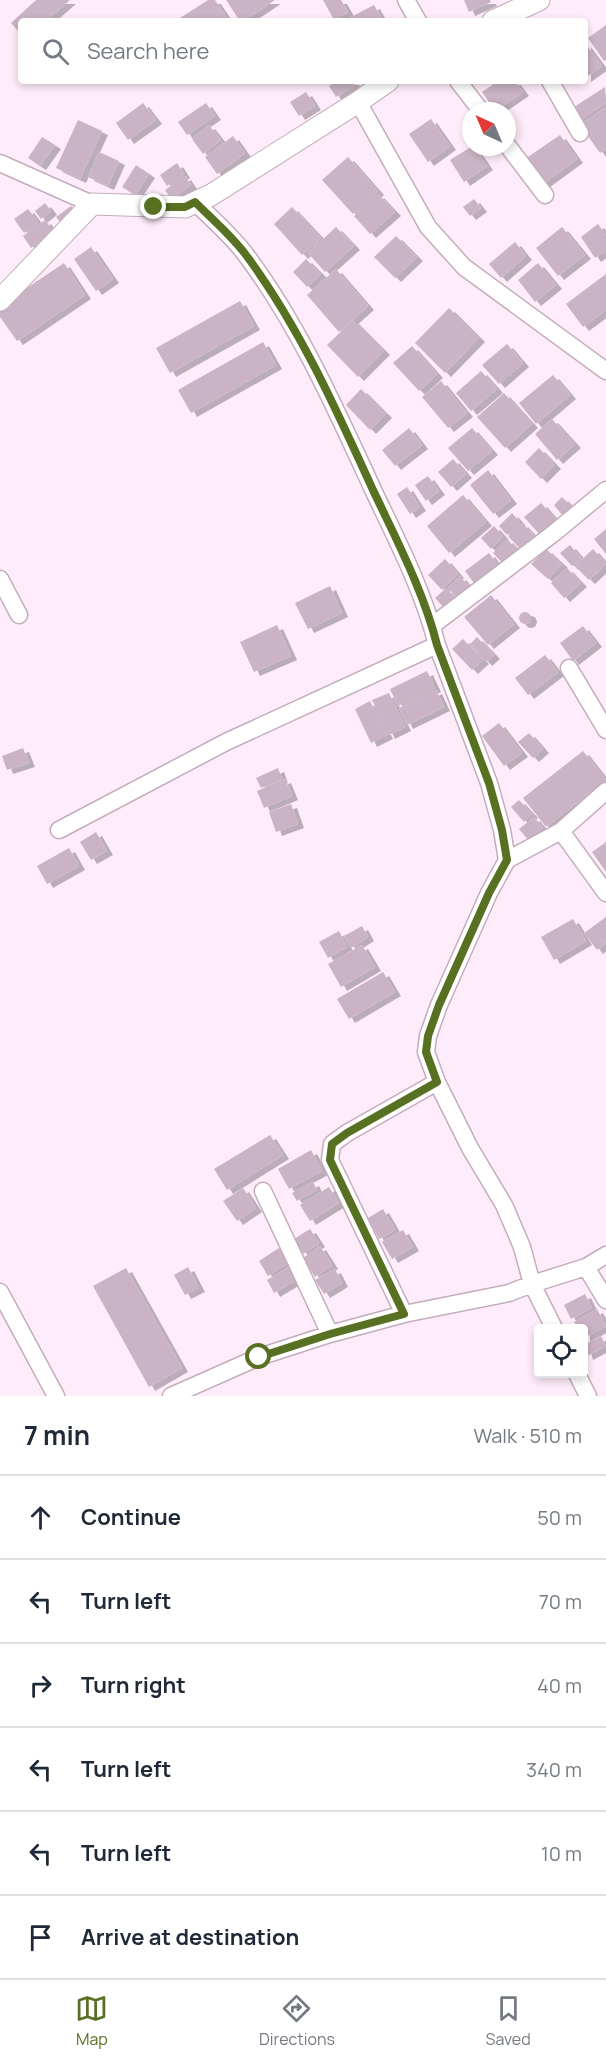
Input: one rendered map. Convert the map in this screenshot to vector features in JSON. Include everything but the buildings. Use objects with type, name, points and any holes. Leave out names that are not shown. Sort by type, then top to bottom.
[{"type":"street","points":[[406,0],[416,18]]},
{"type":"street","points":[[507,18],[539,0]]},
{"type":"street","points":[[0,163],[92,204],[185,207],[211,195],[384,84]]},
{"type":"street","points":[[460,84],[474,102]]},
{"type":"street","points":[[552,84],[580,133]]},
{"type":"street","points":[[358,102],[428,227],[445,247],[464,267],[606,371]]},
{"type":"street","points":[[515,156],[545,195]]},
{"type":"street","points":[[195,202],[244,252],[280,304],[322,382],[398,541],[433,625],[437,645],[489,783],[502,830],[507,860]]},
{"type":"street","points":[[0,300],[92,204]]},
{"type":"street","points":[[433,625],[554,533],[606,490]]},
{"type":"street","points":[[0,579],[19,615]]},
{"type":"street","points":[[59,830],[226,742],[437,645]]},
{"type":"street","points":[[569,668],[606,730]]},
{"type":"street","points":[[552,1324],[532,1284],[522,1247],[504,1205],[470,1148],[437,1082],[426,1052],[428,1036],[439,1005],[489,893],[507,860],[561,831],[606,791]]},
{"type":"street","points":[[561,831],[606,894]]},
{"type":"street","points":[[404,1314],[330,1160],[332,1144],[347,1133],[437,1082]]},
{"type":"street","points":[[263,1191],[330,1334]]},
{"type":"street","points":[[171,1396],[259,1357],[330,1334],[404,1314],[509,1293],[586,1267],[606,1255]]},
{"type":"street","points":[[586,1267],[606,1300]]},
{"type":"street","points":[[0,1292],[57,1396]]},
{"type":"street","points":[[579,1378],[588,1396]]},
{"type":"route","points":[[154,207],[185,207],[195,202],[244,252],[280,304],[351,442],[398,541],[433,625],[437,645],[489,783],[502,830],[507,860],[489,893],[439,1005],[428,1036],[426,1052],[437,1082],[347,1133],[332,1144],[330,1160],[404,1314],[330,1334],[259,1357]]}]
